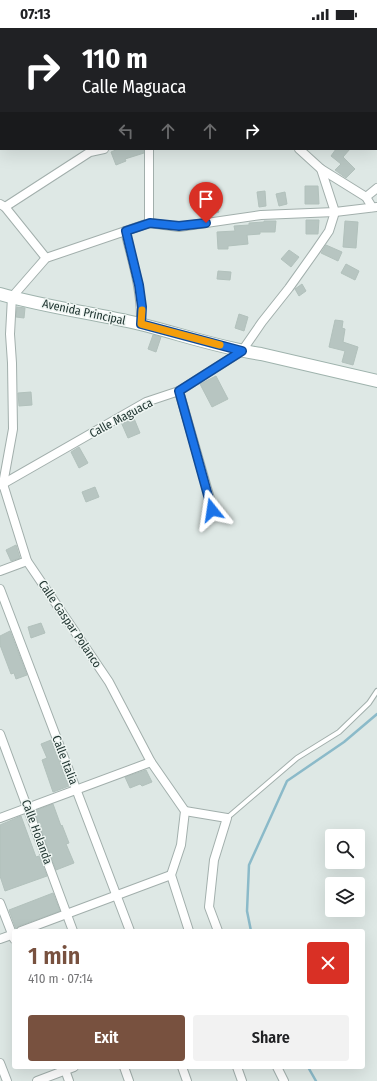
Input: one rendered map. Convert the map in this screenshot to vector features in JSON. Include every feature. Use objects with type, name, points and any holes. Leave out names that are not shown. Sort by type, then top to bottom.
[{"type":"main road","name":"Avenida Principal","points":[[0,294],[6,298],[141,324],[242,351],[268,355],[377,381]]},
{"type":"street","points":[[46,258],[3,206],[90,152],[99,150]]},
{"type":"street","points":[[149,150],[150,223]]},
{"type":"street","points":[[300,150],[321,169],[366,197],[374,207]]},
{"type":"street","points":[[242,351],[329,231],[335,212],[321,169]]},
{"type":"street","points":[[366,197],[377,188]]},
{"type":"street","points":[[6,298],[46,258],[150,223],[179,226],[261,215],[335,212],[374,207]]},
{"type":"street","points":[[126,231],[139,285],[142,307],[141,324]]},
{"type":"street","name":"Calle Gaspar Polanco","points":[[6,298],[12,363],[13,429],[1,485],[27,561],[109,682],[151,762],[184,811]]},
{"type":"street","name":"Calle Maguaca","points":[[1,485],[146,402],[179,391],[242,351]]},
{"type":"street","points":[[179,391],[212,510]]},
{"type":"street","points":[[0,466],[1,485]]},
{"type":"street","points":[[0,571],[27,561]]},
{"type":"street","name":"Calle Italia","points":[[0,589],[129,929]]},
{"type":"street","name":"Calle Holanda","points":[[0,734],[73,929]]},
{"type":"street","points":[[0,818],[151,762]]},
{"type":"street","points":[[188,929],[171,875],[181,845],[184,811],[227,818],[214,860],[209,907],[217,929]]},
{"type":"street","points":[[26,929],[171,875]]},
{"type":"street","points":[[0,903],[12,933]]},
{"type":"street","points":[[0,939],[12,936]]},
{"type":"street","points":[[0,1063],[7,1081]]},
{"type":"street","points":[[37,1081],[64,1069],[69,1081]]},
{"type":"street","points":[[125,1069],[129,1081]]},
{"type":"street","points":[[183,1069],[187,1081]]},
{"type":"street","points":[[238,1069],[242,1081]]},
{"type":"street","points":[[278,1069],[284,1081]]},
{"type":"lane","points":[[227,818],[297,758],[339,732],[369,703],[377,691]]},
{"type":"building","points":[[116,150],[144,150],[144,153],[125,159],[126,161],[116,165],[111,152]]},
{"type":"building","points":[[335,150],[349,150],[343,157],[355,169],[346,178],[335,170],[341,164],[331,156]]},
{"type":"building","points":[[305,186],[318,186],[319,204],[305,204]]},
{"type":"building","points":[[265,191],[266,206],[259,207],[257,192]]},
{"type":"building","points":[[285,192],[287,204],[279,206],[276,194]]},
{"type":"building","points":[[215,200],[219,212],[213,214],[209,202]]},
{"type":"building","points":[[306,220],[319,220],[318,234],[306,234]]},
{"type":"building","points":[[276,221],[275,232],[260,232],[260,234],[247,235],[248,244],[228,246],[228,249],[218,249],[217,232],[235,231],[234,226],[249,225],[249,223]]},
{"type":"building","points":[[345,221],[358,222],[356,248],[343,247]]},
{"type":"building","points":[[326,245],[342,252],[338,261],[321,253]]},
{"type":"building","points":[[289,250],[299,257],[291,267],[281,259]]},
{"type":"building","points":[[346,264],[359,271],[355,280],[341,273]]},
{"type":"building","points":[[218,271],[231,272],[230,280],[217,279]]},
{"type":"building","points":[[302,284],[306,291],[299,296],[295,289]]},
{"type":"building","points":[[17,307],[25,308],[24,318],[16,317]]},
{"type":"building","points":[[239,314],[248,317],[244,331],[235,328]]},
{"type":"building","points":[[335,320],[343,321],[342,328],[345,329],[343,342],[358,347],[353,365],[342,362],[345,351],[329,347]]},
{"type":"building","points":[[153,335],[161,337],[156,352],[148,349]]},
{"type":"building","points":[[216,376],[228,399],[212,407],[200,384]]},
{"type":"building","points":[[31,392],[32,405],[19,406],[18,393]]},
{"type":"building","points":[[133,416],[140,433],[128,438],[121,422]]},
{"type":"building","points":[[79,447],[88,463],[79,468],[71,452]]},
{"type":"building","points":[[95,487],[99,497],[86,502],[82,492]]},
{"type":"building","points":[[16,545],[20,558],[11,561],[6,550]]},
{"type":"building","points":[[41,623],[45,633],[31,638],[28,627]]},
{"type":"building","points":[[10,631],[27,675],[16,679],[14,673],[11,674],[0,645],[0,636]]},
{"type":"building","points":[[51,740],[69,786],[53,792],[42,760],[47,758],[41,744]]},
{"type":"building","points":[[146,770],[152,782],[142,786],[140,784],[130,788],[125,777]]},
{"type":"building","points":[[53,804],[69,843],[66,844],[74,863],[56,870],[34,811]]},
{"type":"building","points":[[21,816],[36,857],[39,856],[47,876],[5,891],[0,876],[0,825]]},
{"type":"building","points":[[53,893],[60,911],[19,926],[16,929],[9,910]]},
{"type":"waterway","points":[[251,929],[247,911],[249,865],[287,781],[344,742],[377,714]]},
{"type":"waterway","points":[[309,1069],[316,1081]]},
{"type":"slow traffic","points":[[142,310],[141,324],[220,345]]},
{"type":"route","points":[[206,223],[179,226],[150,223],[126,231],[139,285],[142,307],[141,324],[242,351],[179,391],[212,510]]}]
